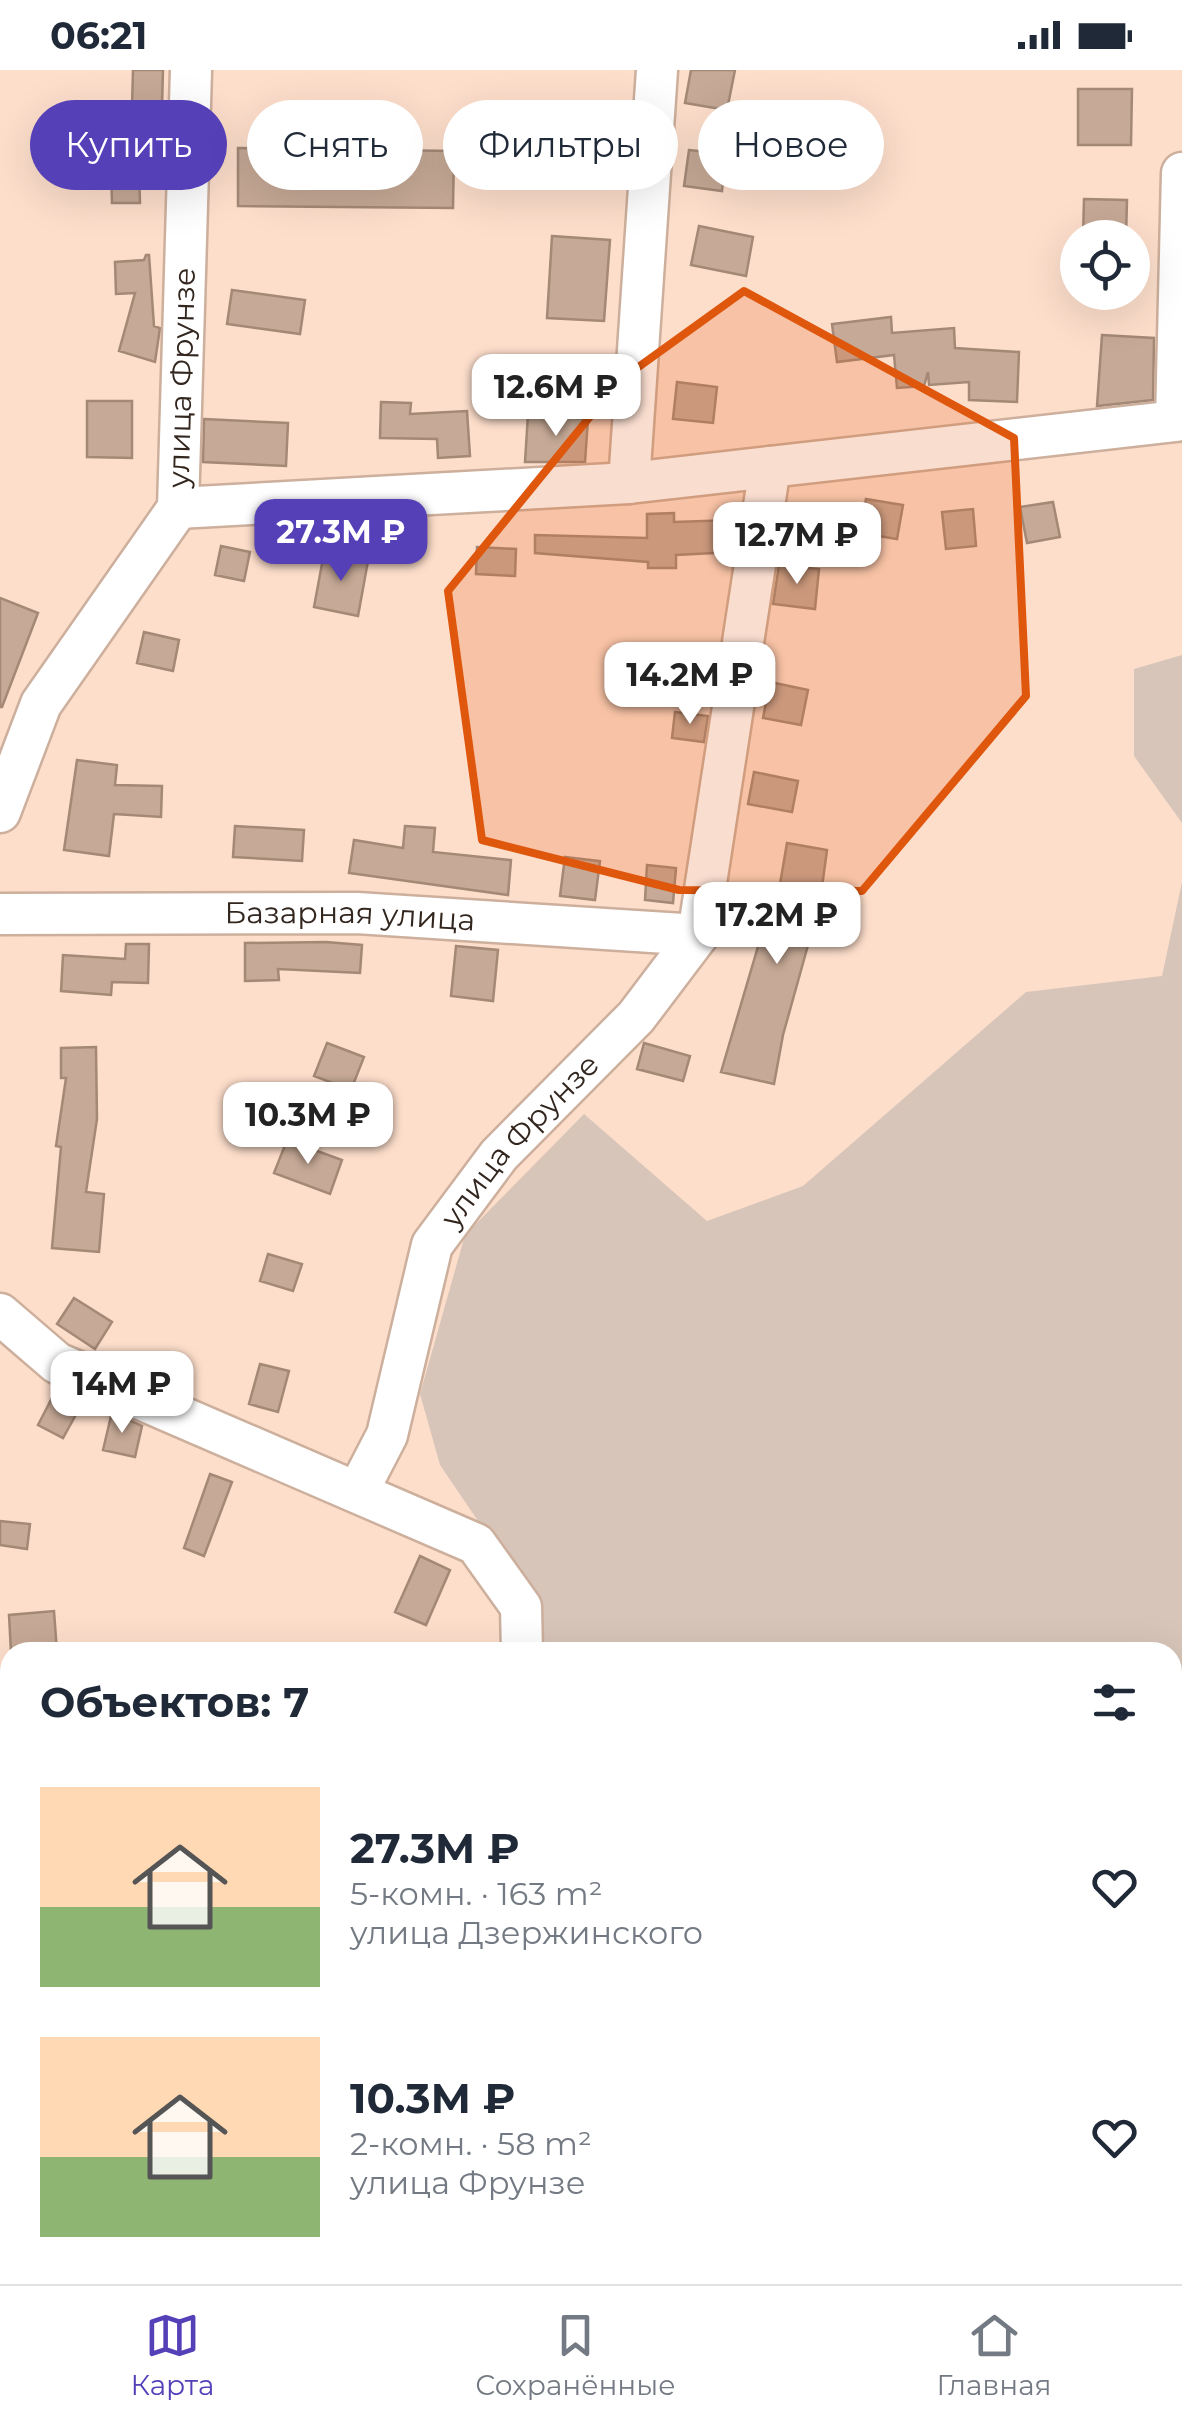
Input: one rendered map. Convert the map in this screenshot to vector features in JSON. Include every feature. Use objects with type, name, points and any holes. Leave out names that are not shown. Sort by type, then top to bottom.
[{"type":"street","name":"улица Фрунзе","points":[[0,812],[41,704],[178,508],[191,70]]},
{"type":"street","points":[[629,484],[657,70]]},
{"type":"street","points":[[178,508],[629,484],[1176,421],[1182,173]]},
{"type":"street","points":[[698,935],[770,468]]},
{"type":"street","name":"Базарная улица","points":[[0,914],[357,913],[698,935]]},
{"type":"street","name":"улица Фрунзе","points":[[358,1491],[387,1436],[432,1245],[498,1155],[636,1017],[698,935]]},
{"type":"street","points":[[0,1314],[57,1363],[476,1544],[521,1607],[522,1642]]},
{"type":"highlighted area","points":[[744,291],[1014,438],[1026,696],[862,891],[679,890],[482,840],[448,591],[619,381]]},
{"type":"shaded area","points":[[1182,655],[1182,823],[1134,756],[1134,669]]},
{"type":"shaded area","points":[[1182,882],[1182,1642],[527,1642],[512,1571],[440,1465],[420,1394],[465,1235],[584,1114],[707,1221],[803,1186],[1026,992],[1162,976]]},
{"type":"building","points":[[133,70],[163,70],[162,100],[132,100]]},
{"type":"building","points":[[691,70],[735,70],[729,100],[698,100],[698,105],[685,103]]},
{"type":"building","points":[[1078,89],[1132,89],[1131,145],[1078,145]]},
{"type":"building","points":[[238,148],[247,148],[247,190],[423,190],[423,151],[443,151],[443,190],[453,190],[453,208],[238,206]]},
{"type":"building","points":[[689,150],[698,151],[698,188],[684,186]]},
{"type":"building","points":[[112,190],[140,190],[140,203],[112,203]]},
{"type":"building","points":[[1084,199],[1127,200],[1126,220],[1083,220]]},
{"type":"building","points":[[699,226],[753,237],[746,276],[691,265]]},
{"type":"building","points":[[552,236],[610,240],[604,321],[547,318]]},
{"type":"building","points":[[146,255],[154,326],[160,328],[155,362],[119,351],[135,293],[116,294],[115,262],[144,260]]},
{"type":"building","points":[[232,290],[305,300],[300,334],[227,324]]},
{"type":"building","points":[[891,317],[892,333],[954,328],[955,348],[1019,352],[1017,402],[969,400],[969,382],[929,385],[928,372],[924,386],[897,388],[894,355],[837,362],[832,324]]},
{"type":"building","points":[[1102,335],[1154,338],[1153,400],[1097,406]]},
{"type":"building","points":[[677,382],[717,387],[713,423],[673,419]]},
{"type":"building","points":[[87,401],[132,401],[132,458],[87,457]]},
{"type":"building","points":[[381,402],[411,403],[410,414],[467,411],[470,456],[438,458],[437,439],[380,438]]},
{"type":"building","points":[[528,414],[588,419],[585,462],[525,462]]},
{"type":"building","points":[[204,419],[288,423],[286,466],[203,462]]},
{"type":"building","points":[[866,499],[903,505],[897,539],[860,533]]},
{"type":"building","points":[[1053,502],[1060,537],[1027,543],[1020,507]]},
{"type":"building","points":[[973,509],[976,546],[946,549],[942,512]]},
{"type":"building","points":[[674,513],[674,522],[733,520],[733,552],[676,555],[676,568],[648,568],[648,562],[535,553],[535,535],[647,538],[647,514]]},
{"type":"building","points":[[221,546],[250,552],[244,581],[215,575]]},
{"type":"building","points":[[477,547],[516,549],[515,576],[476,574]]},
{"type":"building","points":[[324,553],[368,561],[358,616],[314,607]]},
{"type":"building","points":[[779,565],[819,569],[815,609],[773,604]]},
{"type":"building","points":[[0,598],[38,613],[2,707],[0,707]]},
{"type":"building","points":[[144,632],[179,640],[173,671],[137,663]]},
{"type":"building","points":[[770,682],[808,690],[801,725],[763,718]]},
{"type":"building","points":[[675,712],[708,716],[704,742],[672,738]]},
{"type":"building","points":[[77,760],[117,765],[115,785],[162,786],[161,817],[114,814],[109,856],[64,850]]},
{"type":"building","points":[[754,772],[798,781],[792,812],[748,804]]},
{"type":"building","points":[[235,826],[304,830],[302,861],[233,857]]},
{"type":"building","points":[[405,826],[435,828],[433,852],[511,860],[508,895],[349,873],[354,840],[403,848]]},
{"type":"building","points":[[787,843],[827,850],[820,902],[783,1035],[774,1084],[721,1072],[775,889],[779,890]]},
{"type":"building","points":[[565,857],[600,861],[595,900],[560,896]]},
{"type":"building","points":[[647,865],[676,868],[673,903],[645,900]]},
{"type":"building","points":[[245,943],[362,945],[360,973],[278,969],[279,980],[245,981]]},
{"type":"building","points":[[126,944],[149,944],[148,983],[112,982],[111,995],[61,991],[63,955],[125,959]]},
{"type":"building","points":[[456,946],[498,950],[493,1001],[451,996]]},
{"type":"building","points":[[327,1043],[364,1057],[351,1090],[314,1076]]},
{"type":"building","points":[[644,1043],[690,1056],[683,1081],[637,1069]]},
{"type":"building","points":[[96,1047],[97,1119],[86,1192],[104,1194],[99,1252],[52,1248],[61,1147],[56,1146],[66,1078],[61,1078],[61,1048]]},
{"type":"building","points":[[287,1140],[342,1160],[330,1194],[274,1173]]},
{"type":"building","points":[[268,1254],[302,1264],[293,1291],[260,1281]]},
{"type":"building","points":[[74,1298],[112,1322],[95,1349],[57,1324]]},
{"type":"building","points":[[260,1364],[289,1371],[278,1412],[249,1404]]},
{"type":"building","points":[[53,1396],[79,1409],[63,1438],[38,1425]]},
{"type":"building","points":[[112,1412],[142,1426],[135,1457],[103,1450]]},
{"type":"building","points":[[210,1474],[232,1482],[204,1556],[184,1548]]},
{"type":"building","points":[[0,1521],[30,1524],[27,1549],[0,1545]]},
{"type":"building","points":[[420,1556],[450,1570],[426,1625],[395,1612]]},
{"type":"building","points":[[54,1611],[56,1642],[10,1642],[9,1615]]}]
